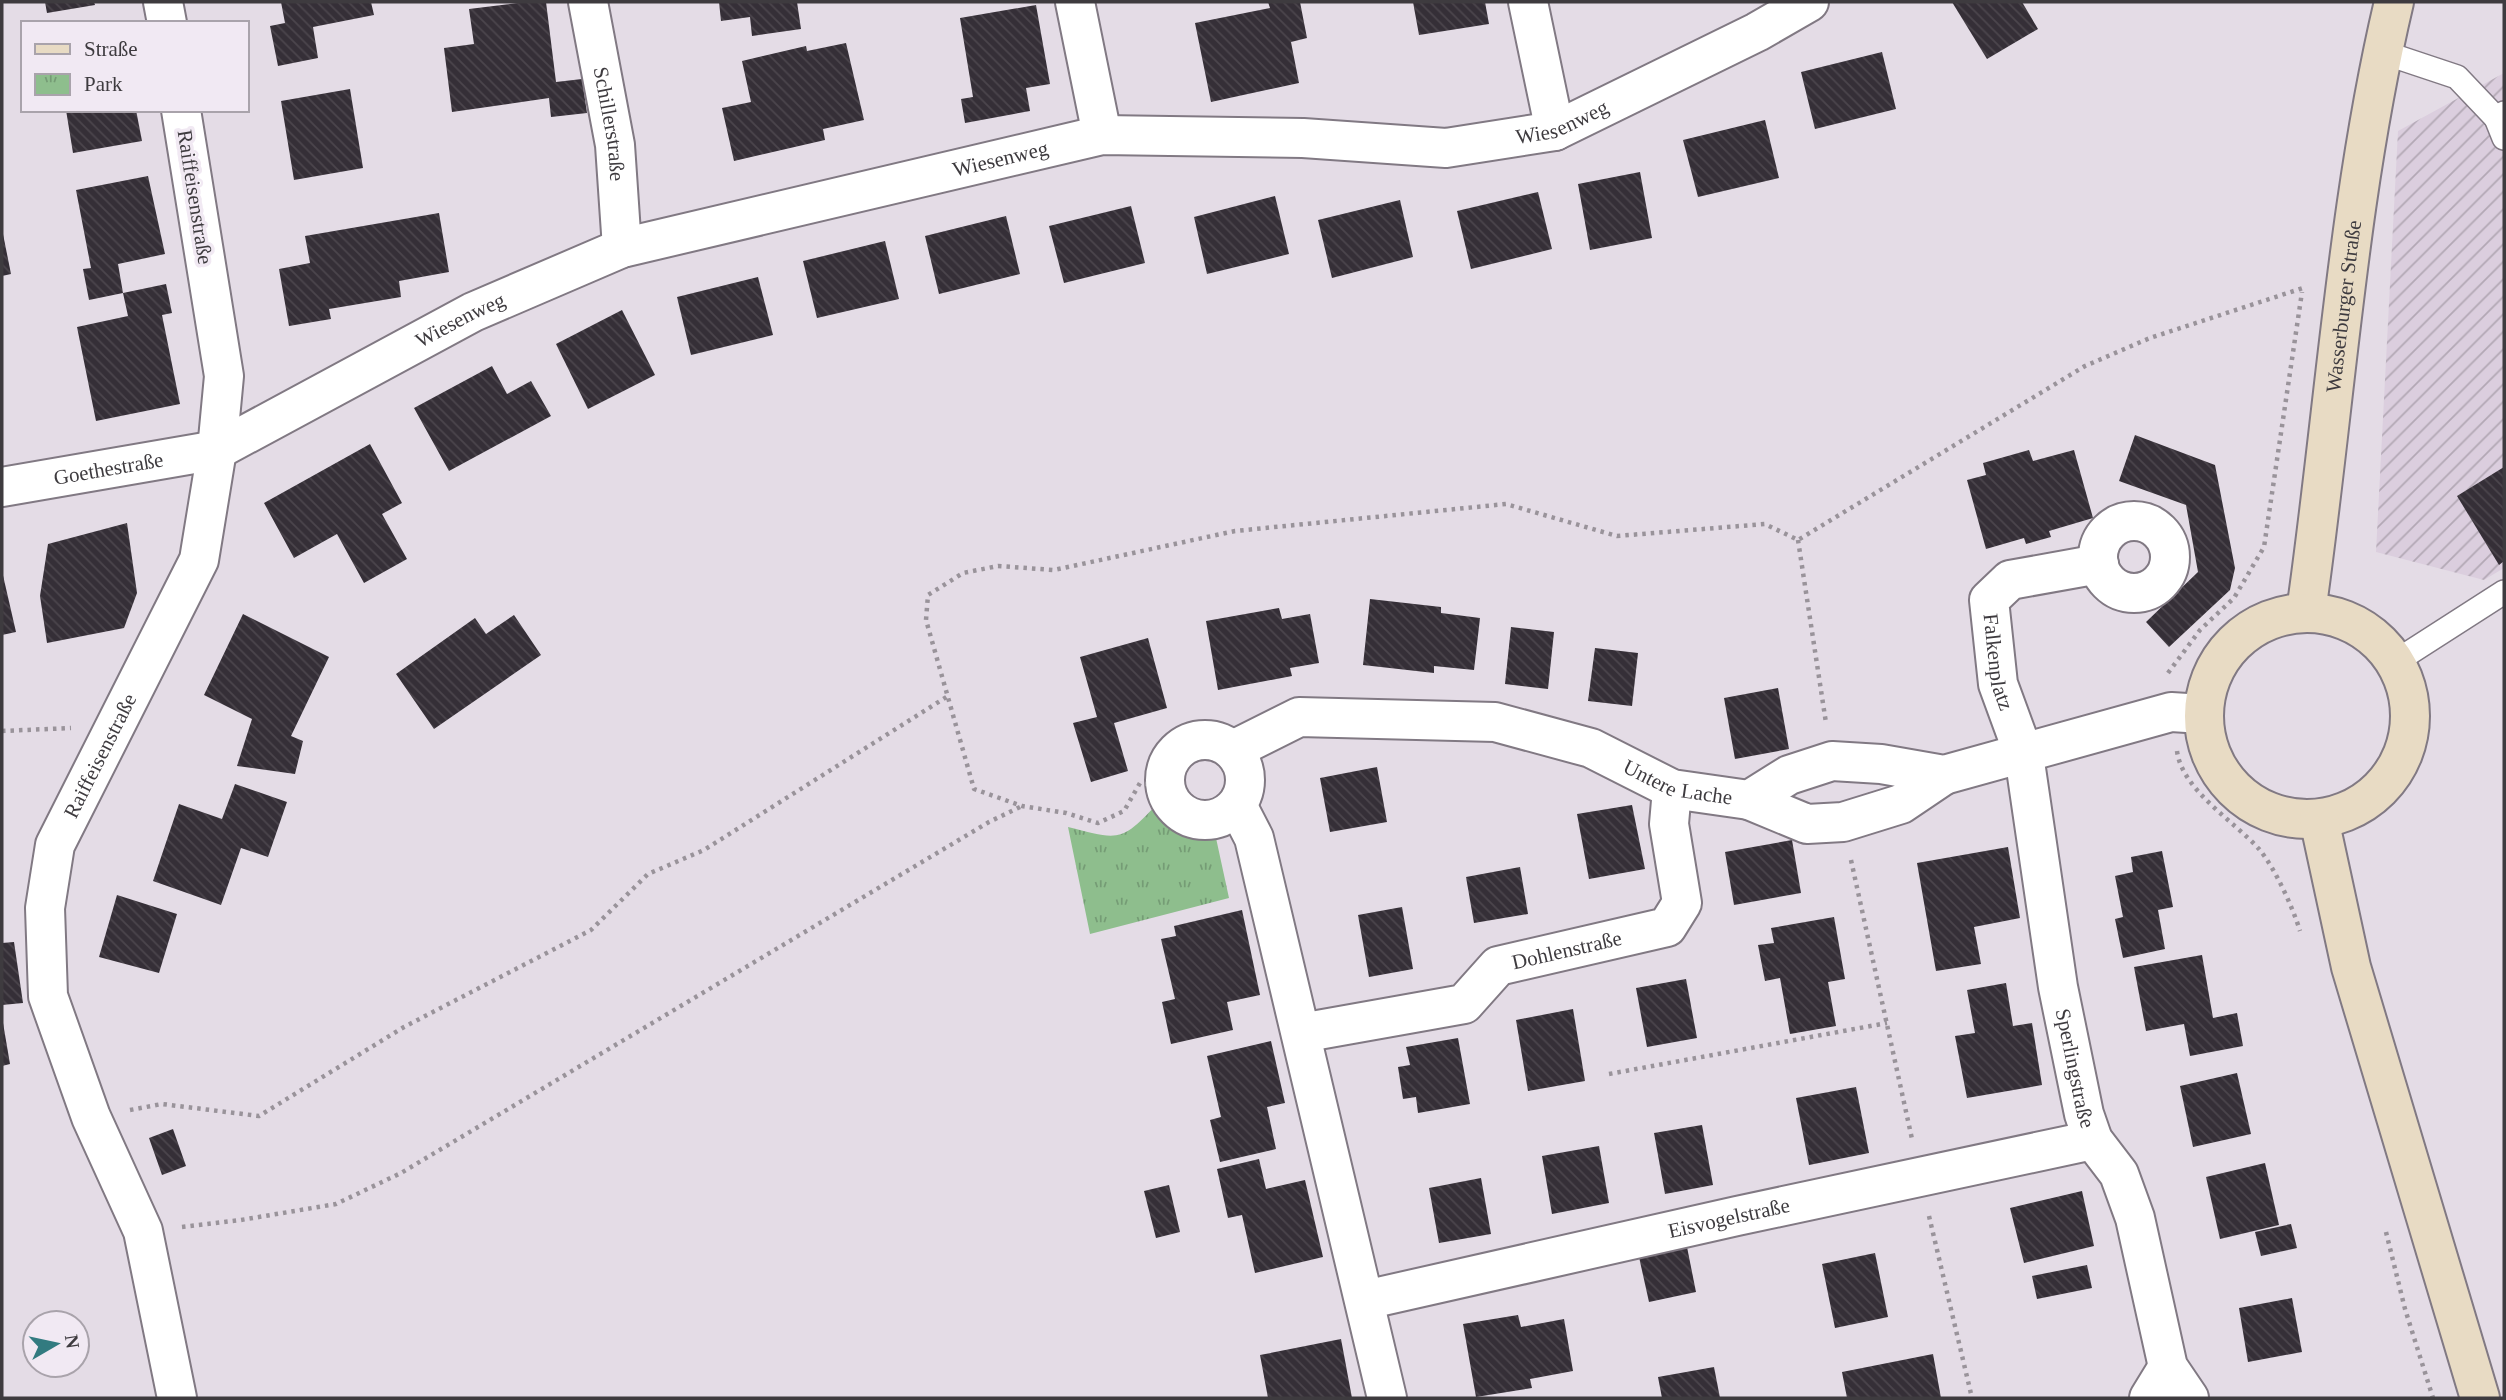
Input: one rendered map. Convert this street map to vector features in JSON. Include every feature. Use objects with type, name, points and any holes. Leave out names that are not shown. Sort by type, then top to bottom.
[{"type":"street","points":[[163,2],[167,21]]},
{"type":"street","name":"Schillerstraße","points":[[588,2],[615,145],[622,248]]},
{"type":"street","points":[[1075,2],[1102,135]]},
{"type":"street","points":[[1528,2],[1555,131]]},
{"type":"street","name":"Wiesenweg","points":[[217,450],[473,313],[622,248],[1102,135],[1303,138],[1446,148],[1555,131],[1757,32],[1809,2]]},
{"type":"street","name":"Wasserburger Straße","points":[[2306,612],[2319,524],[2363,151],[2394,2]]},
{"type":"street","name":"Raiffeisenstraße","points":[[177,1398],[143,1231],[91,1117],[48,996],[45,908],[55,845],[200,560],[217,450],[224,376],[181,112]]},
{"type":"street","name":"Goethestraße","points":[[2,487],[217,450]]},
{"type":"street","name":"Falkenplatz","points":[[2024,755],[1998,684],[1989,600],[2010,580],[2099,565]]},
{"type":"street","points":[[2306,612],[2341,618],[2372,635],[2395,662],[2408,694],[2410,728],[2400,761],[2380,789],[2371,796],[2352,809],[2319,819],[2284,817],[2252,804],[2225,780],[2187,713],[2209,683],[2223,654],[2246,632],[2274,617],[2306,612]]},
{"type":"street","name":"Untere Lache","points":[[1233,750],[1299,718],[1495,722],[1591,748],[1672,789],[1749,800],[1789,775],[1832,761],[1881,764],[1944,775],[2187,713]]},
{"type":"street","points":[[1210,740],[1233,750],[1245,770],[1244,794],[1237,805],[1228,814],[1216,819],[1189,817],[1178,810],[1165,787],[1169,762],[1176,752],[1186,744],[1210,740]]},
{"type":"street","name":"Sperlingstraße","points":[[2024,755],[2059,987],[2084,1114],[2093,1140],[2119,1174],[2134,1218],[2158,1382]]},
{"type":"street","points":[[1749,800],[1807,824],[1843,822],[1901,804],[1944,775]]},
{"type":"street","name":"Dohlenstraße","points":[[1301,1033],[1464,1004],[1498,965],[1667,927],[1682,903],[1669,824],[1672,789]]},
{"type":"street","points":[[1237,805],[1254,838],[1387,1398]]},
{"type":"street","points":[[2319,819],[2351,967],[2480,1398]]},
{"type":"street","name":"Eisvogelstraße","points":[[1365,1300],[2093,1140]]},
{"type":"street","points":[[2158,1382],[2189,1398]]},
{"type":"lane","points":[[2382,52],[2457,77],[2501,123]]},
{"type":"lane","points":[[2395,662],[2504,592]]},
{"type":"path","points":[[2301,936],[2294,910],[2260,851],[2194,786],[2178,762],[2187,713],[2167,671],[2200,630],[2234,598],[2264,547],[2305,275]]},
{"type":"path","points":[[1798,540],[2085,366],[2150,338],[2303,288]]},
{"type":"path","points":[[1165,787],[1140,783],[1124,811],[1098,823],[1066,813],[1022,806],[974,789],[926,620],[928,596],[963,573],[998,566],[1054,570],[1235,531],[1506,504],[1617,536],[1765,524],[1798,540]]},
{"type":"path","points":[[1798,540],[1832,761]]},
{"type":"path","points":[[91,1117],[162,1104],[258,1116],[404,1027],[591,930],[648,874],[704,850],[948,696]]},
{"type":"path","points":[[2,732],[116,725]]},
{"type":"path","points":[[143,1231],[241,1220],[336,1204],[401,1173],[989,822],[1022,806]]},
{"type":"path","points":[[1843,822],[1920,1177],[1972,1398]]},
{"type":"path","points":[[1609,1074],[1887,1023]]},
{"type":"path","points":[[2386,1231],[2405,1309],[2433,1398]]},
{"type":"shaded area","points":[[2504,73],[2504,568],[2484,580],[2376,552],[2398,131]]},
{"type":"green space","points":[[1158,803],[1182,828],[1216,838],[1229,898],[1090,934],[1068,827],[1109,836],[1118,835],[1136,825]]},
{"type":"building","points":[[45,2],[94,2],[95,5],[47,13]]},
{"type":"building","points":[[281,2],[371,2],[374,15],[313,27],[318,58],[278,66],[270,26],[285,23]]},
{"type":"building","points":[[546,2],[556,82],[582,79],[587,113],[551,117],[549,98],[452,112],[444,48],[474,44],[469,9]]},
{"type":"building","points":[[719,2],[797,2],[801,29],[752,36],[750,17],[721,21]]},
{"type":"building","points":[[1268,2],[1300,2],[1307,38],[1291,42],[1299,83],[1211,102],[1195,23],[1270,8]]},
{"type":"building","points":[[1413,2],[1485,2],[1489,24],[1419,35]]},
{"type":"building","points":[[1952,2],[2022,2],[2038,29],[1987,59]]},
{"type":"building","points":[[1036,5],[1050,84],[1026,88],[1030,111],[965,123],[961,99],[973,97],[960,18]]},
{"type":"building","points":[[846,43],[864,120],[823,129],[825,140],[734,161],[722,108],[751,102],[742,61],[806,46],[807,51]]},
{"type":"building","points":[[1882,52],[1896,109],[1815,129],[1801,72]]},
{"type":"building","points":[[350,89],[363,168],[294,180],[281,101]]},
{"type":"building","points":[[66,112],[136,112],[142,141],[73,153]]},
{"type":"building","points":[[1765,120],[1779,178],[1698,197],[1683,140]]},
{"type":"building","points":[[1640,172],[1652,238],[1590,250],[1578,184]]},
{"type":"building","points":[[148,176],[165,254],[118,264],[123,293],[89,300],[83,269],[91,268],[76,190]]},
{"type":"building","points":[[1538,192],[1552,249],[1471,269],[1457,211]]},
{"type":"building","points":[[1275,196],[1289,254],[1207,274],[1194,217]]},
{"type":"building","points":[[1400,200],[1413,257],[1332,278],[1318,220]]},
{"type":"building","points":[[1131,206],[1145,263],[1064,283],[1049,226]]},
{"type":"building","points":[[439,213],[449,272],[399,281],[401,297],[329,309],[331,319],[289,326],[279,269],[310,263],[305,236]]},
{"type":"building","points":[[1006,216],[1020,274],[939,294],[925,236]]},
{"type":"building","points":[[2,229],[11,274],[2,276]]},
{"type":"building","points":[[885,241],[899,299],[817,318],[803,261]]},
{"type":"building","points":[[758,277],[773,335],[691,355],[677,297]]},
{"type":"building","points":[[166,284],[172,313],[162,315],[180,404],[96,421],[77,327],[128,316],[123,293]]},
{"type":"building","points":[[622,310],[655,375],[588,409],[556,344]]},
{"type":"building","points":[[492,366],[507,394],[531,381],[551,416],[449,471],[414,408]]},
{"type":"building","points":[[2135,435],[2215,465],[2235,568],[2230,590],[2169,647],[2146,622],[2198,572],[2186,505],[2119,481]]},
{"type":"building","points":[[370,444],[402,503],[382,514],[407,559],[364,583],[337,534],[294,558],[264,503]]},
{"type":"building","points":[[2029,450],[2033,461],[2074,450],[2093,518],[2049,531],[2051,537],[2026,544],[2024,538],[1986,549],[1967,480],[1986,475],[1983,463]]},
{"type":"building","points":[[2504,467],[2504,561],[2499,565],[2457,496]]},
{"type":"building","points":[[127,523],[137,593],[124,628],[47,643],[40,596],[48,544]]},
{"type":"building","points":[[2,571],[16,632],[2,635]]},
{"type":"building","points":[[1370,599],[1441,607],[1441,613],[1480,618],[1474,670],[1434,666],[1434,673],[1363,665]]},
{"type":"building","points":[[1279,608],[1282,619],[1310,614],[1319,663],[1290,668],[1292,676],[1218,690],[1206,621]]},
{"type":"building","points":[[243,614],[329,657],[291,736],[303,741],[295,774],[237,766],[252,719],[204,695]]},
{"type":"building","points":[[514,615],[541,655],[434,729],[396,674],[475,618],[486,634]]},
{"type":"building","points":[[1511,627],[1554,632],[1548,689],[1505,684]]},
{"type":"building","points":[[1148,638],[1167,708],[1114,723],[1128,771],[1091,782],[1073,723],[1097,717],[1080,657]]},
{"type":"building","points":[[1595,648],[1638,653],[1632,706],[1588,701]]},
{"type":"building","points":[[1778,688],[1789,749],[1735,759],[1724,698]]},
{"type":"building","points":[[1377,767],[1387,822],[1330,832],[1320,778]]},
{"type":"building","points":[[235,784],[287,802],[268,857],[241,848],[221,905],[153,881],[179,804],[222,819]]},
{"type":"building","points":[[1632,805],[1645,869],[1589,879],[1577,814]]},
{"type":"building","points":[[1792,840],[1801,893],[1734,905],[1725,852]]},
{"type":"building","points":[[2008,847],[2020,918],[1974,927],[1981,964],[1936,971],[1917,863]]},
{"type":"building","points":[[2162,851],[2173,907],[2158,910],[2165,949],[2123,958],[2115,919],[2123,917],[2115,876],[2133,872],[2131,857]]},
{"type":"building","points":[[1520,867],[1528,914],[1474,923],[1466,877]]},
{"type":"building","points":[[117,895],[177,914],[159,973],[99,957]]},
{"type":"building","points":[[1402,907],[1413,969],[1369,977],[1358,915]]},
{"type":"building","points":[[1242,910],[1260,995],[1227,1002],[1233,1030],[1171,1044],[1162,1002],[1175,999],[1161,939],[1176,936],[1174,926]]},
{"type":"building","points":[[1834,917],[1845,979],[1828,982],[1836,1026],[1790,1034],[1780,978],[1765,981],[1758,945],[1774,943],[1771,928]]},
{"type":"building","points":[[14,942],[23,1003],[2,1005],[2,943]]},
{"type":"building","points":[[2202,955],[2213,1018],[2237,1013],[2243,1046],[2190,1056],[2184,1024],[2146,1031],[2134,967]]},
{"type":"building","points":[[1686,979],[1697,1038],[1647,1047],[1636,988]]},
{"type":"building","points":[[2006,983],[2013,1026],[2032,1023],[2042,1085],[1967,1098],[1955,1036],[1975,1033],[1967,990]]},
{"type":"building","points":[[1573,1009],[1585,1081],[1528,1091],[1516,1020]]},
{"type":"building","points":[[2,1017],[10,1064],[2,1066]]},
{"type":"building","points":[[1458,1038],[1470,1104],[1418,1113],[1416,1097],[1403,1099],[1398,1067],[1410,1065],[1406,1047]]},
{"type":"building","points":[[1271,1041],[1285,1103],[1267,1107],[1276,1149],[1220,1162],[1210,1120],[1221,1117],[1207,1056]]},
{"type":"building","points":[[2237,1073],[2251,1134],[2193,1147],[2180,1086]]},
{"type":"building","points":[[1856,1087],[1869,1153],[1809,1165],[1796,1098]]},
{"type":"building","points":[[1702,1125],[1713,1185],[1665,1194],[1654,1133]]},
{"type":"building","points":[[173,1129],[186,1166],[162,1175],[149,1138]]},
{"type":"building","points":[[1599,1146],[1609,1203],[1552,1214],[1542,1156]]},
{"type":"building","points":[[1259,1159],[1266,1189],[1305,1180],[1323,1257],[1255,1273],[1242,1215],[1228,1218],[1217,1169]]},
{"type":"building","points":[[2265,1163],[2279,1225],[2220,1239],[2206,1177]]},
{"type":"building","points":[[1481,1178],[1491,1234],[1439,1243],[1429,1188]]},
{"type":"building","points":[[1169,1185],[1180,1232],[1156,1238],[1144,1191]]},
{"type":"building","points":[[2082,1191],[2094,1246],[2024,1263],[2010,1208]]},
{"type":"building","points":[[2291,1224],[2297,1248],[2261,1256],[2255,1232]]},
{"type":"building","points":[[1687,1247],[1696,1292],[1649,1302],[1639,1257]]},
{"type":"building","points":[[1875,1253],[1888,1317],[1835,1328],[1822,1264]]},
{"type":"building","points":[[2087,1265],[2092,1288],[2037,1299],[2032,1276]]},
{"type":"building","points":[[2292,1298],[2302,1352],[2248,1362],[2239,1308]]},
{"type":"building","points":[[1518,1315],[1521,1327],[1564,1319],[1573,1371],[1530,1379],[1532,1388],[1476,1397],[1463,1324]]},
{"type":"building","points":[[1341,1339],[1352,1398],[1268,1398],[1260,1355]]},
{"type":"building","points":[[1933,1354],[1941,1398],[1847,1398],[1842,1372]]},
{"type":"building","points":[[1714,1367],[1720,1398],[1662,1398],[1658,1377]]}]
